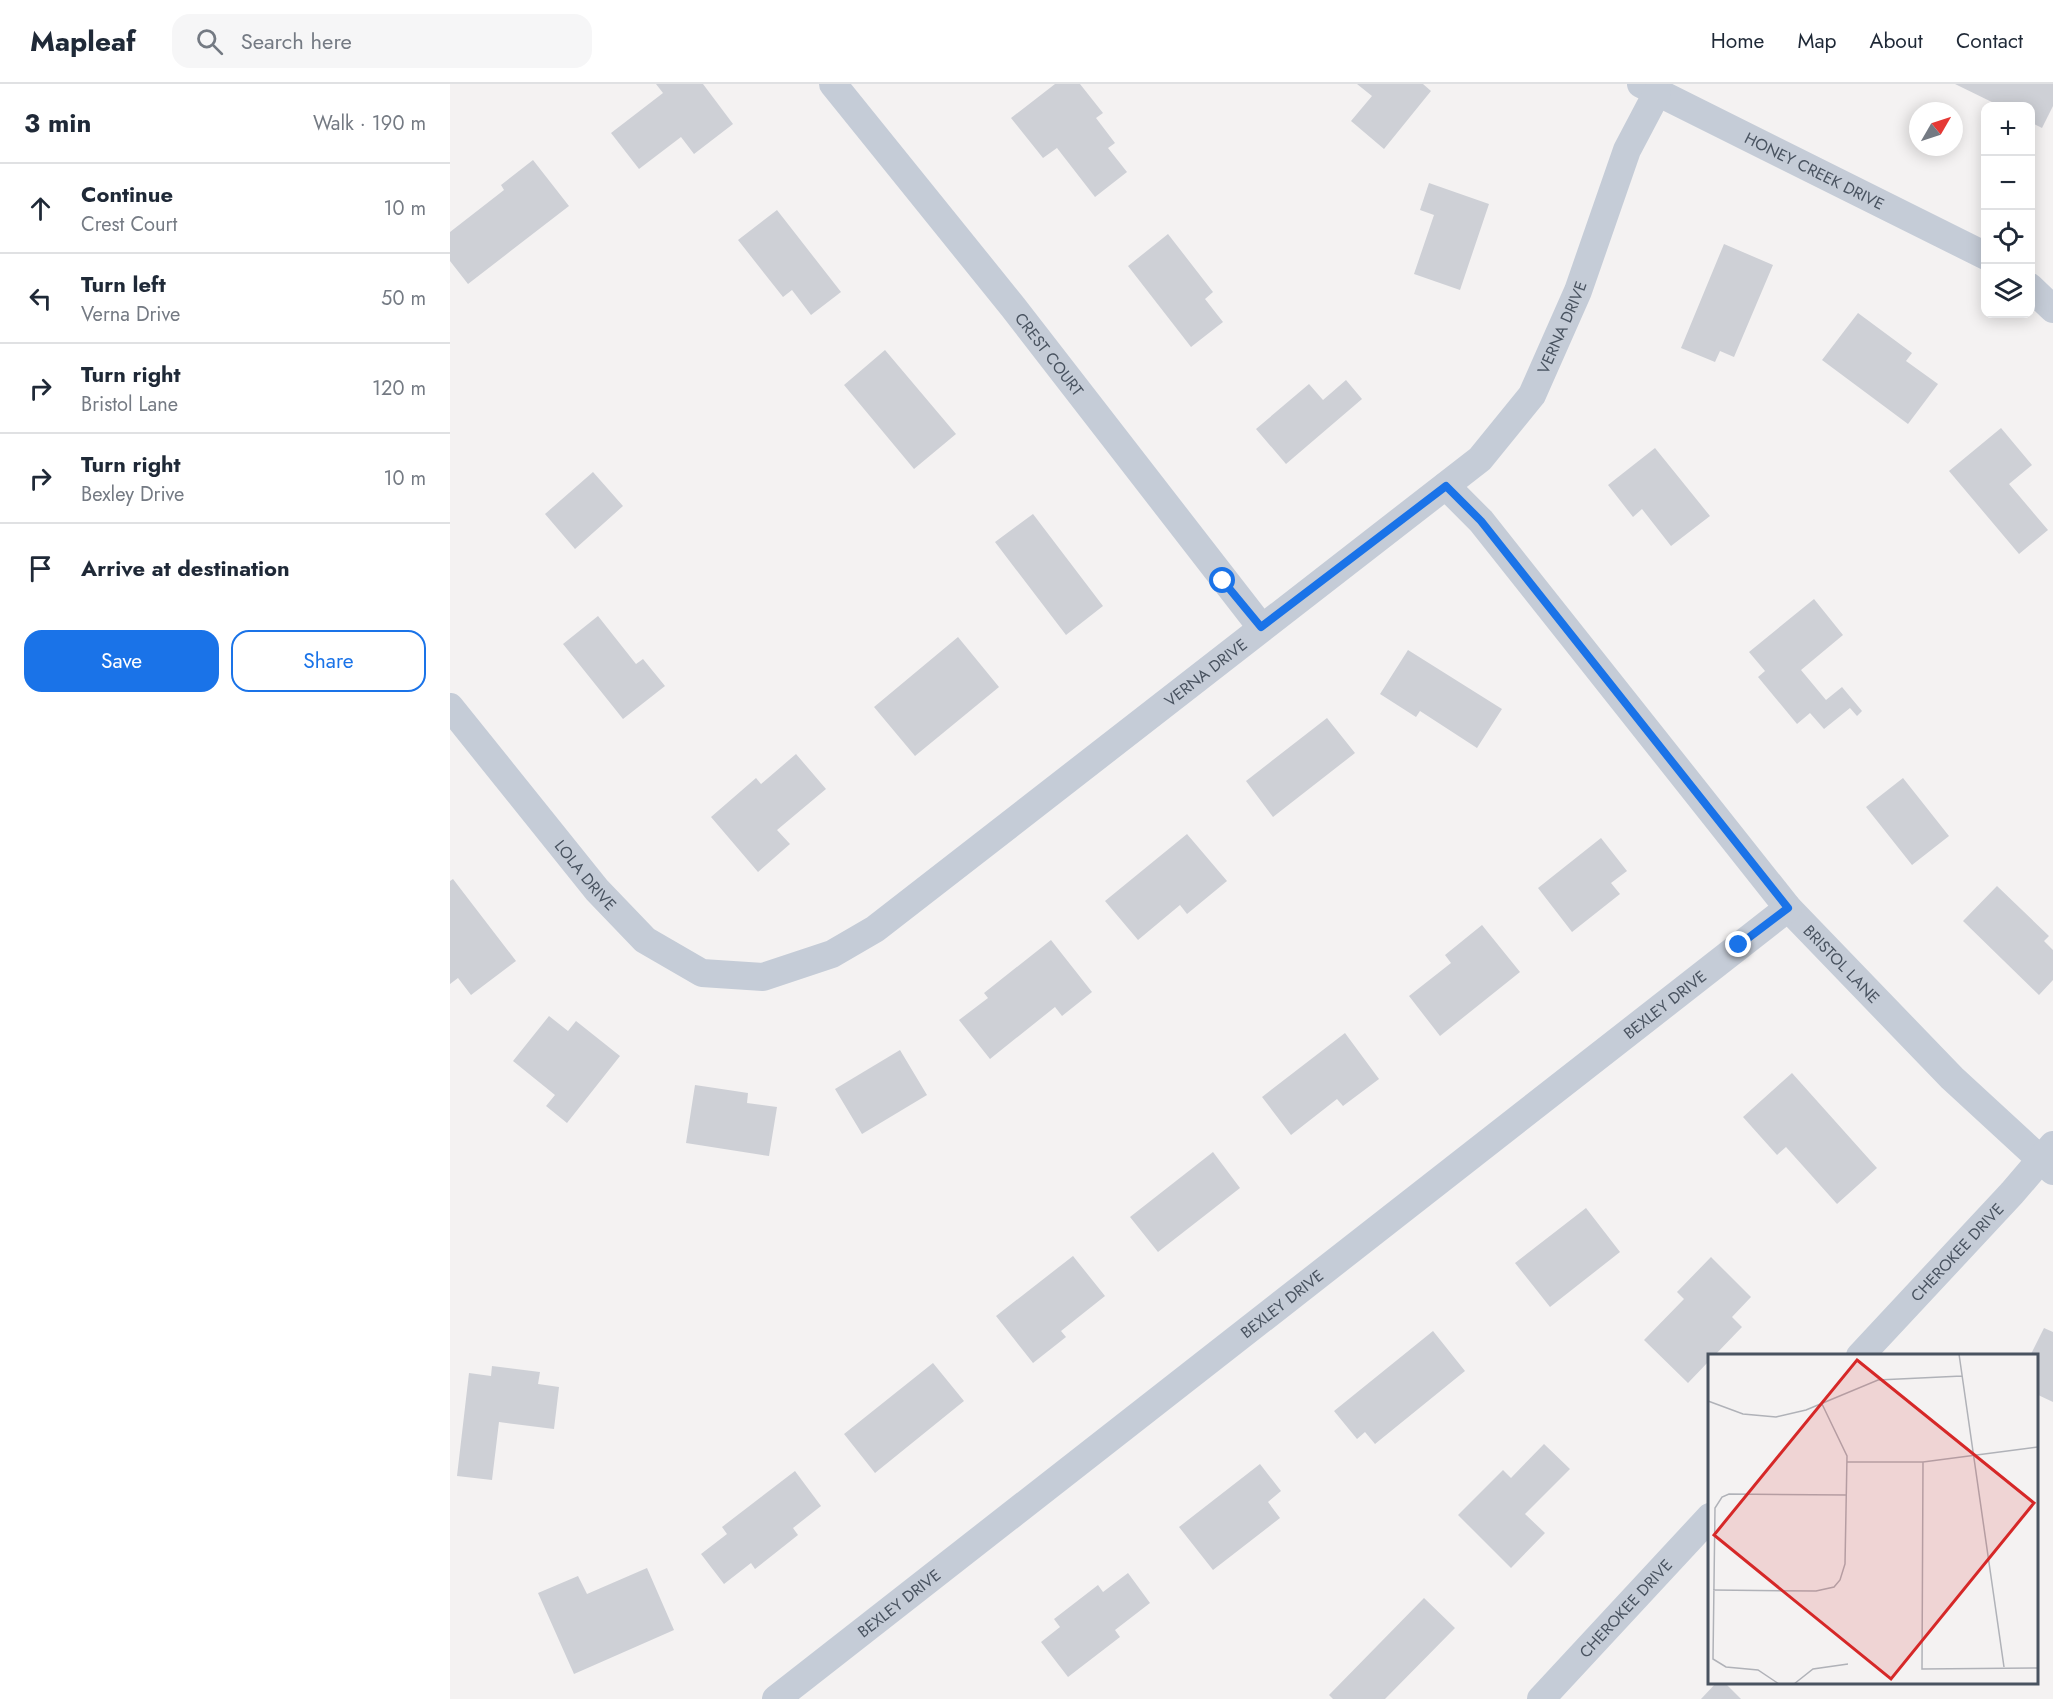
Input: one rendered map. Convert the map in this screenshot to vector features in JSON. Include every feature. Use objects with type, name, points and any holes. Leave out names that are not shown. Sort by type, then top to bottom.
[{"type":"street","name":"CREST COURT","points":[[833,84],[1013,307],[1261,627]]},
{"type":"street","name":"VERNA DRIVE","points":[[764,977],[832,954],[875,929],[1480,459],[1532,395],[1578,291],[1649,88]]},
{"type":"street","name":"HONEY CREEK DRIVE","points":[[1649,88],[1740,131],[1981,253]]},
{"type":"street","points":[[2035,291],[2053,309]]},
{"type":"street","name":"BRISTOL LANE","points":[[1446,486],[1481,521],[1788,908],[1952,1078],[2049,1158]]},
{"type":"street","name":"LOLA DRIVE","points":[[450,707],[560,848],[645,940],[702,973],[764,977]]},
{"type":"street","name":"BEXLEY DRIVE","points":[[776,1699],[1788,908]]},
{"type":"street","name":"CHEROKEE DRIVE","points":[[1862,1354],[2012,1193],[2049,1158]]},
{"type":"street","name":"CHEROKEE DRIVE","points":[[1541,1699],[1708,1519]]},
{"type":"building","points":[[656,84],[703,84],[733,124],[694,154],[681,137],[639,169],[611,133],[663,93]]},
{"type":"building","points":[[1055,84],[1080,84],[1103,113],[1096,118],[1115,143],[1108,148],[1127,172],[1095,197],[1057,148],[1043,158],[1011,118]]},
{"type":"building","points":[[1357,84],[1423,84],[1431,91],[1384,149],[1351,121],[1372,96]]},
{"type":"building","points":[[1955,84],[2053,84],[2053,106],[2042,128],[2035,124],[2035,102],[1992,102]]},
{"type":"building","points":[[533,160],[569,206],[468,284],[450,261],[450,232],[504,190],[501,185]]},
{"type":"building","points":[[1429,183],[1489,204],[1460,290],[1414,274],[1434,215],[1420,210]]},
{"type":"building","points":[[777,210],[841,292],[811,315],[792,290],[783,297],[738,240]]},
{"type":"building","points":[[1168,234],[1213,292],[1205,299],[1223,322],[1191,347],[1128,266]]},
{"type":"building","points":[[1724,244],[1773,265],[1734,357],[1720,351],[1715,362],[1681,348]]},
{"type":"building","points":[[1858,313],[1912,353],[1906,361],[1938,384],[1908,424],[1822,360]]},
{"type":"building","points":[[885,350],[956,434],[914,469],[844,385]]},
{"type":"building","points":[[1346,380],[1362,399],[1286,464],[1256,429],[1309,384],[1323,400]]},
{"type":"building","points":[[2001,428],[2032,465],[2009,484],[2048,530],[2019,554],[1949,471]]},
{"type":"building","points":[[1655,448],[1710,516],[1671,546],[1642,509],[1633,517],[1608,485]]},
{"type":"building","points":[[593,472],[623,506],[575,549],[545,514]]},
{"type":"building","points":[[1033,514],[1103,606],[1066,635],[995,542]]},
{"type":"building","points":[[1814,599],[1843,635],[1801,670],[1826,700],[1842,687],[1862,711],[1857,716],[1850,708],[1824,729],[1810,713],[1797,724],[1758,677],[1765,671],[1749,652]]},
{"type":"building","points":[[598,616],[636,664],[643,659],[665,686],[623,719],[563,644]]},
{"type":"building","points":[[958,637],[999,687],[915,756],[874,707]]},
{"type":"building","points":[[1408,650],[1502,709],[1477,748],[1420,711],[1416,717],[1380,694]]},
{"type":"building","points":[[1327,718],[1355,753],[1273,817],[1246,781]]},
{"type":"building","points":[[796,754],[826,789],[777,830],[790,844],[758,872],[711,817],[756,778],[761,784]]},
{"type":"building","points":[[1903,778],[1949,836],[1912,865],[1866,807]]},
{"type":"building","points":[[1187,834],[1227,881],[1187,914],[1180,905],[1138,940],[1105,901]]},
{"type":"building","points":[[1601,838],[1627,871],[1611,883],[1620,894],[1572,932],[1538,888]]},
{"type":"building","points":[[453,879],[516,961],[471,995],[458,978],[450,984],[450,881]]},
{"type":"building","points":[[1997,886],[2049,936],[2044,941],[2053,950],[2053,980],[2039,995],[1963,921]]},
{"type":"building","points":[[1482,925],[1520,972],[1440,1036],[1409,996],[1451,963],[1445,955]]},
{"type":"building","points":[[1051,940],[1092,992],[1062,1016],[1055,1007],[990,1059],[959,1020],[988,998],[984,993]]},
{"type":"building","points":[[549,1016],[568,1031],[576,1021],[620,1056],[567,1123],[546,1106],[555,1095],[513,1061]]},
{"type":"building","points":[[1345,1033],[1379,1079],[1343,1106],[1337,1099],[1291,1135],[1262,1097]]},
{"type":"building","points":[[900,1050],[927,1095],[862,1134],[835,1089]]},
{"type":"building","points":[[1792,1073],[1877,1168],[1837,1204],[1786,1147],[1777,1155],[1743,1117]]},
{"type":"building","points":[[695,1085],[748,1093],[747,1103],[777,1107],[769,1156],[686,1143]]},
{"type":"building","points":[[1213,1152],[1240,1188],[1158,1252],[1130,1217]]},
{"type":"building","points":[[1586,1208],[1620,1252],[1550,1307],[1515,1263]]},
{"type":"building","points":[[1073,1256],[1105,1296],[1061,1331],[1066,1337],[1033,1363],[996,1316]]},
{"type":"building","points":[[1711,1257],[1751,1297],[1732,1317],[1742,1327],[1716,1354],[1708,1354],[1708,1362],[1688,1383],[1644,1340],[1684,1299],[1677,1292]]},
{"type":"building","points":[[2044,1328],[2053,1332],[2053,1402],[2038,1395],[2038,1354],[2031,1354]]},
{"type":"building","points":[[1433,1331],[1465,1371],[1375,1444],[1365,1432],[1357,1439],[1334,1411]]},
{"type":"building","points":[[933,1363],[964,1401],[875,1473],[844,1434]]},
{"type":"building","points":[[492,1366],[540,1372],[538,1384],[559,1387],[554,1429],[499,1422],[492,1480],[457,1476],[469,1373],[491,1376]]},
{"type":"building","points":[[1544,1444],[1570,1469],[1525,1514],[1545,1533],[1511,1568],[1458,1515],[1503,1470],[1511,1478]]},
{"type":"building","points":[[1260,1464],[1281,1491],[1268,1502],[1280,1518],[1213,1570],[1179,1527]]},
{"type":"building","points":[[795,1471],[821,1506],[793,1528],[798,1535],[755,1569],[751,1563],[724,1584],[701,1554],[727,1534],[722,1527]]},
{"type":"building","points":[[647,1568],[674,1630],[574,1674],[538,1593],[578,1576],[587,1594]]},
{"type":"building","points":[[1128,1573],[1150,1603],[1115,1630],[1120,1637],[1068,1677],[1041,1642],[1060,1627],[1054,1619],[1098,1585],[1103,1592]]},
{"type":"building","points":[[1424,1598],[1455,1628],[1385,1699],[1333,1699],[1329,1695]]},
{"type":"building","points":[[1715,1684],[1726,1684],[1741,1699],[1701,1699]]},
{"type":"route","points":[[1223,581],[1261,627],[1446,486],[1481,521],[1788,908],[1739,945]]}]
